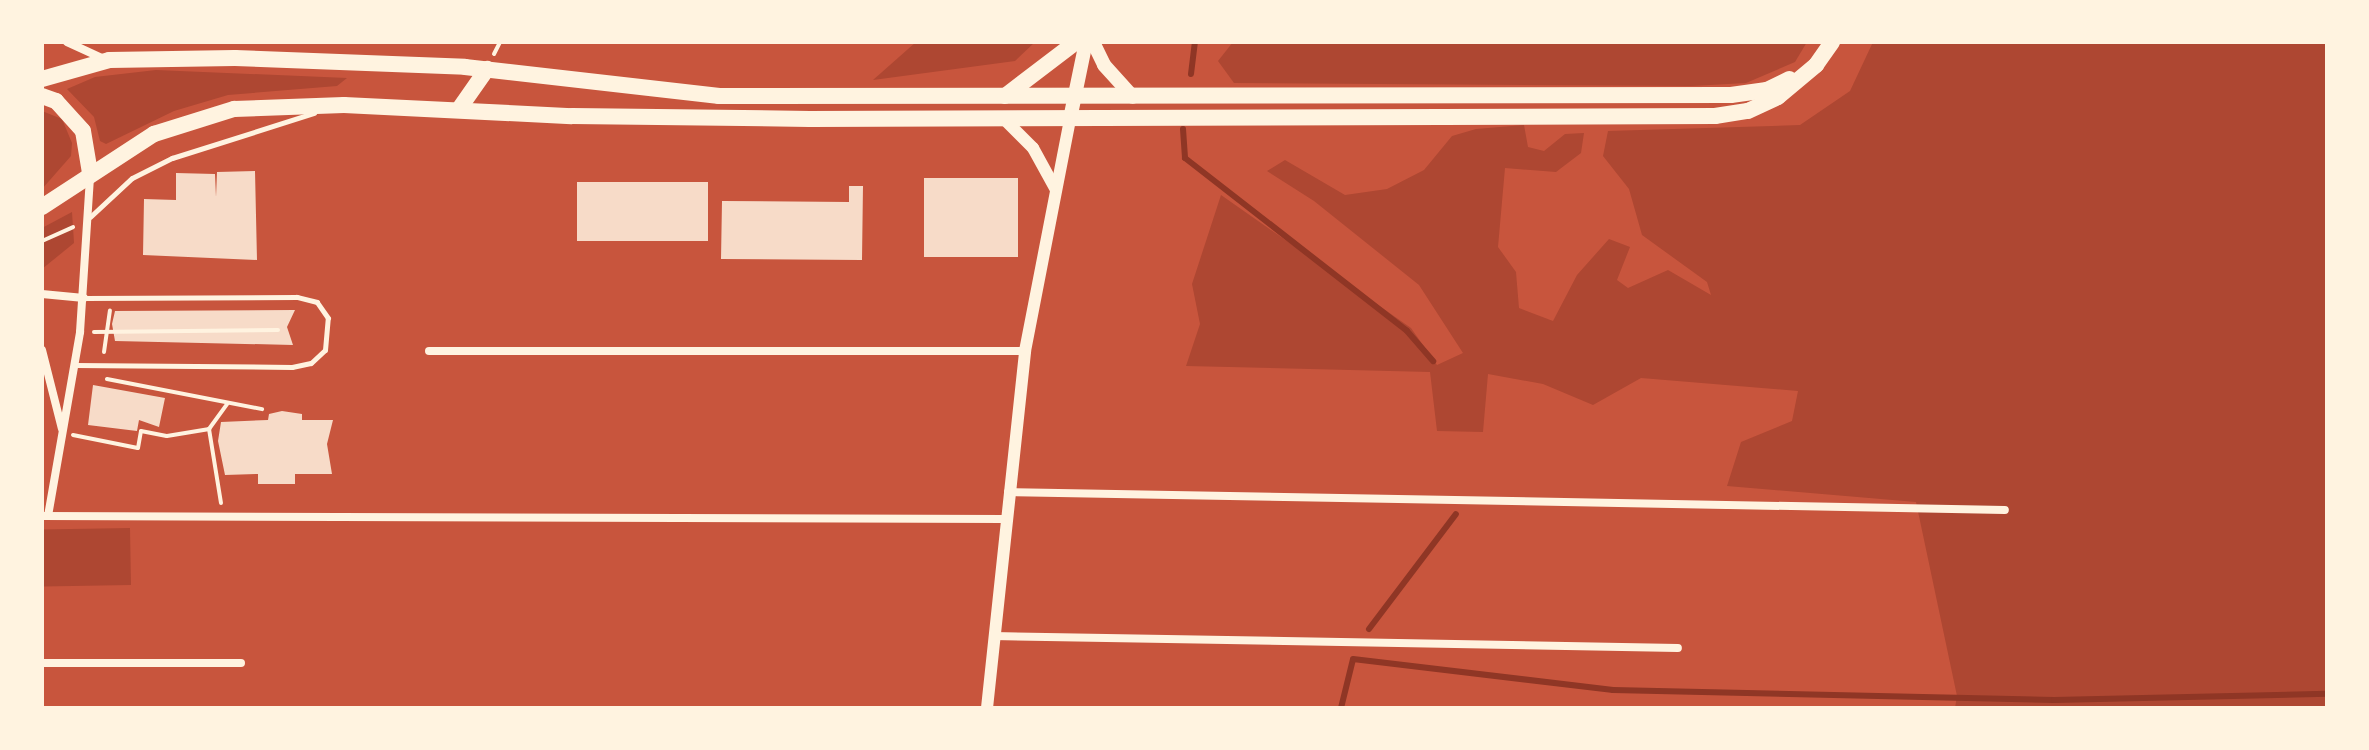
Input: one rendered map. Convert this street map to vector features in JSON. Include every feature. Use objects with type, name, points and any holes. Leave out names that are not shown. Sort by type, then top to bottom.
[{"type":"main road","points":[[1004,97],[1076,42]]},
{"type":"main road","points":[[1070,119],[1086,42]]},
{"type":"main road","points":[[1093,42],[1104,65],[1133,97]]},
{"type":"main road","points":[[42,207],[154,134],[192,119],[234,109],[344,105],[624,117],[1004,119],[1715,116],[1762,106],[1816,65],[1832,42]]},
{"type":"main road","points":[[42,79],[109,60],[235,58],[487,69],[719,96],[1731,95],[1767,90],[1816,65]]},
{"type":"main road","points":[[459,109],[487,69]]},
{"type":"main road","points":[[42,96],[65,108],[83,131],[90,173]]},
{"type":"street","points":[[67,42],[109,60]]},
{"type":"street","points":[[1004,119],[1033,148],[1055,188]]},
{"type":"street","points":[[987,708],[1004,519],[1025,351],[1070,119]]},
{"type":"street","points":[[90,173],[90,217],[80,332],[45,516],[1004,519]]},
{"type":"street","points":[[42,294],[84,298]]},
{"type":"street","points":[[42,350],[63,433]]},
{"type":"street","points":[[429,351],[1025,351]]},
{"type":"street","points":[[1007,492],[2005,510]]},
{"type":"street","points":[[993,636],[1678,648]]},
{"type":"street","points":[[42,663],[241,663]]},
{"type":"lane","points":[[90,217],[132,178],[172,158],[344,105]]},
{"type":"lane","points":[[75,365],[292,367],[311,363],[325,350],[328,318],[317,302],[297,297],[84,298]]},
{"type":"path","points":[[42,241],[90,217]]},
{"type":"path","points":[[103,363],[111,297]]},
{"type":"path","points":[[80,332],[278,330]]},
{"type":"path","points":[[75,365],[114,382],[262,409]]},
{"type":"path","points":[[63,433],[138,448],[141,431],[167,436],[209,429],[227,404]]},
{"type":"path","points":[[209,429],[223,517]]},
{"type":"shaded area","points":[[916,42],[1035,42],[1015,61],[873,80]]},
{"type":"shaded area","points":[[1233,42],[1807,42],[1795,62],[1746,83],[1692,86],[1234,83],[1218,61]]},
{"type":"shaded area","points":[[1873,42],[2327,42],[2327,708],[1955,708],[1957,696],[1916,502],[1727,486],[1741,442],[1792,421],[1798,391],[1641,378],[1593,405],[1543,384],[1488,374],[1483,432],[1437,431],[1430,372],[1186,366],[1200,324],[1192,284],[1221,195],[1411,328],[1437,365],[1463,353],[1419,285],[1314,201],[1267,171],[1285,160],[1345,195],[1387,189],[1424,170],[1452,136],[1476,129],[1524,125],[1528,147],[1544,151],[1565,134],[1584,133],[1581,153],[1556,172],[1505,168],[1498,247],[1516,272],[1519,308],[1553,321],[1577,275],[1609,239],[1630,247],[1617,280],[1628,288],[1668,270],[1711,295],[1707,282],[1642,235],[1629,189],[1603,156],[1608,131],[1800,125],[1850,91]]},
{"type":"shaded area","points":[[156,70],[347,78],[337,86],[228,95],[174,111],[106,144],[100,141],[94,117],[67,89],[95,77]]},
{"type":"shaded area","points":[[42,111],[62,119],[72,143],[71,156],[42,189]]},
{"type":"shaded area","points":[[72,212],[74,243],[42,269],[42,228]]},
{"type":"shaded area","points":[[130,528],[131,585],[43,587],[42,530]]},
{"type":"building","points":[[255,171],[257,260],[143,255],[144,199],[176,200],[176,173],[215,174],[216,197],[217,172]]},
{"type":"building","points":[[924,178],[1018,178],[1018,257],[924,257]]},
{"type":"building","points":[[577,182],[708,182],[708,241],[577,241]]},
{"type":"building","points":[[849,186],[863,186],[862,260],[721,259],[722,201],[849,202]]},
{"type":"building","points":[[295,310],[287,327],[293,345],[115,341],[112,324],[115,311]]},
{"type":"building","points":[[93,385],[165,398],[159,427],[139,420],[137,431],[88,425]]},
{"type":"building","points":[[282,411],[302,414],[302,420],[333,420],[327,444],[332,474],[295,474],[295,484],[258,484],[258,474],[225,475],[218,441],[221,422],[268,420],[269,414]]},
{"type":"waterway","points":[[1191,74],[1195,42]]},
{"type":"waterway","points":[[1183,129],[1185,158],[1407,331],[1433,361]]},
{"type":"waterway","points":[[1369,629],[1456,514]]},
{"type":"waterway","points":[[1341,708],[1353,659],[1613,690],[2054,700],[2327,694]]}]
